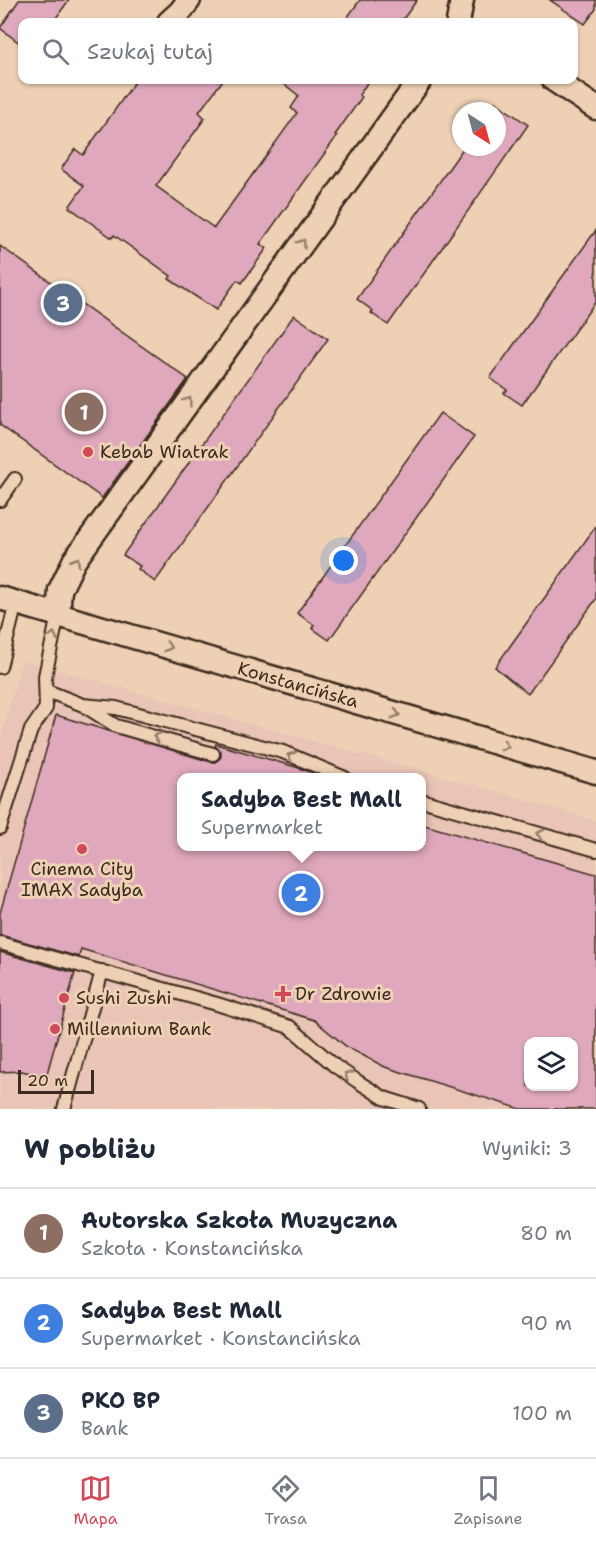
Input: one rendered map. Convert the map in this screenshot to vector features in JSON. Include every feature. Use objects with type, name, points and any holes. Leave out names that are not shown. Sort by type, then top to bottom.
[{"type":"street","points":[[173,18],[189,0]]},
{"type":"street","points":[[459,18],[462,0]]},
{"type":"street","points":[[58,615],[60,590],[74,561],[417,84]]},
{"type":"street","points":[[560,84],[596,108]]},
{"type":"street","name":"Konstancińska","points":[[8,601],[596,772]]},
{"type":"lane","points":[[0,500],[15,479]]},
{"type":"lane","points":[[0,667],[8,601]]},
{"type":"lane","points":[[0,828],[31,730],[46,708],[45,676],[58,615]]},
{"type":"lane","points":[[46,691],[83,705],[116,726],[213,753]]},
{"type":"lane","points":[[83,705],[116,708],[283,752],[335,773]]},
{"type":"lane","points":[[426,801],[596,850]]},
{"type":"lane","points":[[0,943],[290,1027],[335,1066],[357,1081],[384,1098],[419,1109]]},
{"type":"lane","points":[[64,1109],[102,971]]},
{"type":"shaded area","points":[[22,660],[510,795],[596,821],[596,1109],[0,1109],[0,740]]},
{"type":"building","points":[[19,0],[69,0],[56,18],[18,18],[18,42],[0,28]]},
{"type":"building","points":[[360,0],[417,0],[404,18],[347,18]]},
{"type":"building","points":[[550,0],[596,0],[596,9],[585,24]]},
{"type":"building","points":[[133,84],[220,84],[199,112],[205,118],[156,186],[214,228],[297,113],[291,108],[299,96],[284,84],[366,84],[359,95],[362,97],[335,135],[337,136],[260,244],[267,248],[242,283],[237,280],[216,310],[169,279],[171,276],[114,235],[112,238],[69,207],[84,186],[61,169],[75,149],[83,155]]},
{"type":"building","points":[[506,110],[528,125],[388,325],[357,299],[458,156],[506,156]]},
{"type":"building","points":[[596,230],[596,301],[522,405],[504,393],[507,390],[490,378]]},
{"type":"building","points":[[0,246],[188,379],[102,498],[0,425]]},
{"type":"building","points":[[294,315],[328,339],[155,582],[138,569],[140,566],[123,555]]},
{"type":"building","points":[[440,413],[474,437],[329,640],[297,613]]},
{"type":"building","points":[[596,526],[596,599],[528,694],[495,667]]},
{"type":"building","points":[[56,715],[211,762],[216,762],[221,757],[221,751],[215,746],[216,744],[296,767],[313,773],[177,773],[177,851],[426,851],[426,825],[596,874],[596,1109],[521,1109],[385,1067],[347,1047],[314,1020],[81,949],[79,957],[0,935],[0,913]]},
{"type":"building","points":[[0,952],[75,973],[46,1077],[22,1071],[0,1072]]},
{"type":"place","name":"PKO BP","points":[[63,303]]},
{"type":"place","name":"Autorska Szkoła Muzyczna","points":[[84,412]]},
{"type":"place","name":"Kebab Wiatrak","points":[[88,452]]},
{"type":"place","name":"Cinema City IMAX Sadyba","points":[[82,849]]},
{"type":"place","name":"Sadyba Best Mall","points":[[301,893]]},
{"type":"place","name":"Dr Zdrowie","points":[[283,994]]},
{"type":"place","name":"Sushi Zushi","points":[[64,998]]},
{"type":"place","name":"Millennium Bank","points":[[55,1029]]}]
